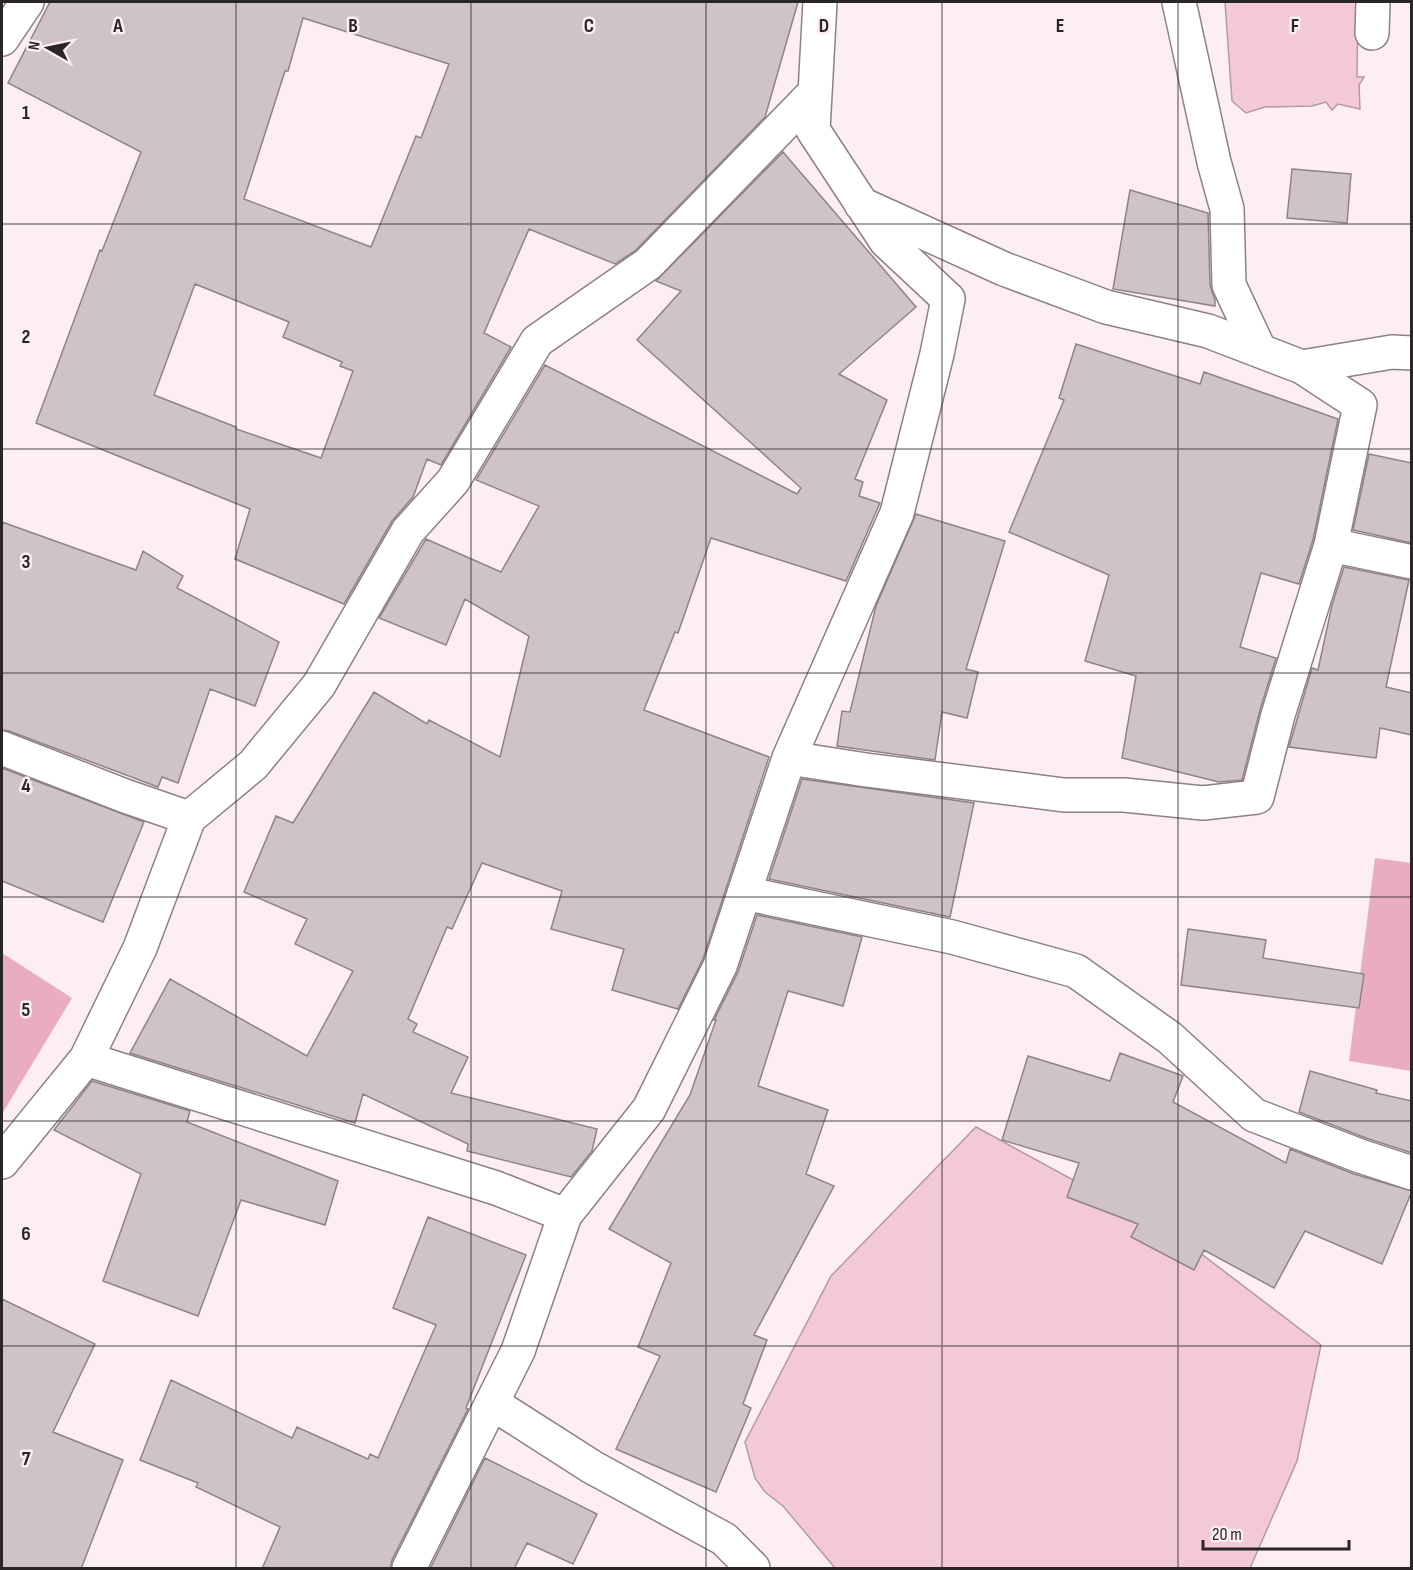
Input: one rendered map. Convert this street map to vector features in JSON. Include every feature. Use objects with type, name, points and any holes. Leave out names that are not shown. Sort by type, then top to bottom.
[{"type":"street","points":[[2,39],[27,2]]},
{"type":"street","points":[[409,1569],[518,1351],[564,1215],[649,1109],[720,966],[789,758],[897,513],[937,354],[948,299],[886,241],[813,130],[820,2]]},
{"type":"street","points":[[1179,2],[1214,162],[1227,209],[1229,285],[1260,351]]},
{"type":"street","points":[[2,1162],[86,1059],[140,948],[189,818],[253,765],[319,685],[408,531],[453,481],[537,341],[648,264],[815,92]]},
{"type":"street","points":[[789,758],[866,771],[1064,795],[1124,795],[1203,803],[1257,797],[1278,715],[1331,545],[1359,405],[1302,367],[1208,331],[1096,304],[1004,269],[861,204]]},
{"type":"street","points":[[1302,367],[1392,352],[1412,353]]},
{"type":"street","points":[[1331,545],[1412,562]]},
{"type":"street","points":[[2,748],[125,796],[189,818]]},
{"type":"street","points":[[744,893],[952,937],[1076,971],[1170,1038],[1254,1115],[1360,1156],[1412,1173]]},
{"type":"street","points":[[86,1059],[496,1188],[564,1215]]},
{"type":"street","points":[[492,1403],[592,1467],[724,1539],[753,1569]]},
{"type":"shaded area","points":[[1225,2],[1358,2],[1357,77],[1364,77],[1359,85],[1360,109],[1338,104],[1332,110],[1326,102],[1312,106],[1265,107],[1246,113],[1232,101]]},
{"type":"shaded area","points":[[1375,858],[1411,863],[1411,1071],[1349,1061]]},
{"type":"shaded area","points":[[2,953],[72,998],[2,1114]]},
{"type":"shaded area","points":[[976,1127],[1183,1240],[1321,1345],[1297,1461],[1250,1568],[835,1568],[783,1506],[765,1492],[755,1478],[745,1442],[831,1276]]},
{"type":"building","points":[[50,2],[798,2],[765,117],[636,250],[615,264],[529,229],[484,333],[511,347],[441,465],[427,459],[413,497],[392,521],[344,604],[235,559],[250,509],[36,423],[100,250],[102,251],[141,152],[8,83]],"holes":[[[303,18],[449,64],[421,138],[416,136],[371,247],[244,199],[285,71],[288,71]],[[195,284],[289,322],[283,337],[342,362],[340,366],[353,371],[321,458],[236,429],[236,427],[154,395]]]},
{"type":"building","points":[[783,152],[916,307],[839,374],[887,400],[855,479],[863,482],[859,496],[880,503],[846,581],[711,538],[678,633],[675,632],[644,710],[769,757],[703,959],[678,1009],[612,990],[624,949],[551,929],[562,891],[482,863],[452,929],[447,927],[408,1019],[417,1024],[413,1032],[468,1057],[451,1093],[597,1129],[592,1151],[571,1177],[467,1151],[468,1144],[363,1094],[355,1123],[130,1053],[170,979],[307,1056],[353,971],[295,944],[307,919],[244,892],[276,816],[293,823],[374,692],[427,724],[429,720],[500,757],[529,636],[465,599],[446,645],[379,618],[426,539],[501,572],[539,506],[476,480],[545,365],[797,494],[801,488],[637,340],[681,291],[656,281]]},
{"type":"building","points":[[1292,169],[1351,174],[1347,223],[1287,218]]},
{"type":"building","points":[[1130,190],[1208,213],[1210,285],[1215,306],[1113,289]]},
{"type":"building","points":[[1076,344],[1200,384],[1204,372],[1338,419],[1313,540],[1299,584],[1261,573],[1240,647],[1276,658],[1242,780],[1219,782],[1122,758],[1136,676],[1085,661],[1109,575],[1009,532],[1064,400],[1059,398]]},
{"type":"building","points":[[1369,454],[1412,463],[1412,543],[1353,530]]},
{"type":"building","points":[[916,514],[1005,541],[966,669],[978,672],[967,718],[942,712],[935,760],[837,746],[842,711],[850,712],[876,606]]},
{"type":"building","points":[[2,522],[136,570],[143,551],[183,576],[177,588],[279,642],[255,706],[210,689],[178,783],[162,777],[158,787],[2,730]]},
{"type":"building","points":[[1344,567],[1409,580],[1386,687],[1412,693],[1412,735],[1380,728],[1376,758],[1289,747],[1312,668],[1318,670],[1332,605]]},
{"type":"building","points":[[2,768],[144,822],[103,922],[2,881]]},
{"type":"building","points":[[802,779],[974,803],[950,917],[769,879]]},
{"type":"building","points":[[757,915],[862,937],[843,1006],[788,991],[758,1086],[828,1110],[806,1174],[834,1186],[754,1335],[767,1340],[743,1404],[751,1408],[716,1492],[616,1449],[660,1356],[638,1347],[671,1263],[609,1229],[690,1095],[716,1020],[714,1020],[738,972]]},
{"type":"building","points":[[1188,929],[1266,940],[1263,958],[1364,974],[1359,1008],[1181,985]]},
{"type":"building","points":[[1120,1053],[1183,1076],[1173,1102],[1286,1163],[1290,1149],[1354,1174],[1412,1191],[1382,1264],[1305,1231],[1274,1288],[1204,1250],[1194,1270],[1131,1237],[1138,1224],[1067,1197],[1079,1163],[1002,1140],[1028,1056],[1110,1081]]},
{"type":"building","points":[[1310,1071],[1377,1090],[1376,1093],[1412,1101],[1412,1153],[1299,1112]]},
{"type":"building","points":[[92,1081],[190,1111],[187,1122],[338,1181],[325,1225],[241,1200],[198,1316],[103,1281],[141,1174],[54,1130]]},
{"type":"building","points":[[428,1217],[526,1255],[466,1408],[468,1409],[392,1560],[390,1569],[262,1569],[280,1527],[196,1487],[198,1483],[140,1460],[171,1380],[292,1438],[297,1427],[368,1459],[370,1454],[378,1458],[436,1325],[393,1308]]},
{"type":"building","points":[[2,1299],[95,1344],[53,1432],[123,1460],[81,1569],[2,1569]]},
{"type":"building","points":[[485,1458],[597,1514],[573,1564],[527,1543],[514,1569],[430,1569]]}]
